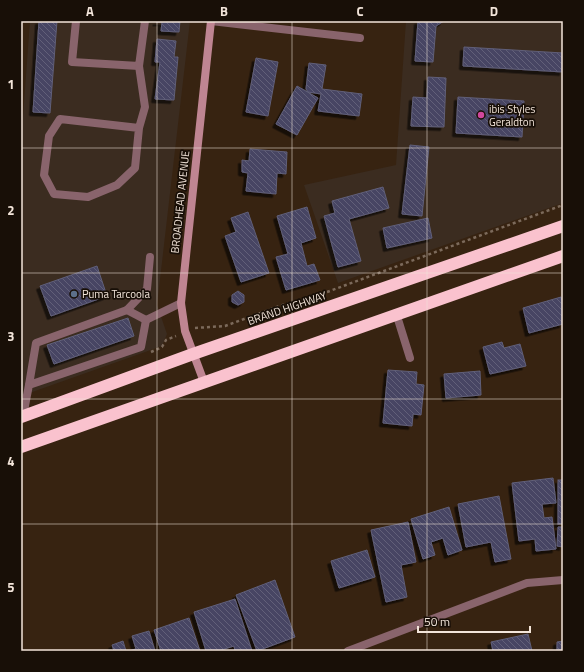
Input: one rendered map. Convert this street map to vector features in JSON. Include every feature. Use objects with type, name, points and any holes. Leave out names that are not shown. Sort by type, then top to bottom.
[{"type":"highway","name":"BRAND HIGHWAY","points":[[22,417],[193,354],[563,226]]},
{"type":"highway","points":[[21,447],[396,313],[563,256]]},
{"type":"street","points":[[76,21],[72,62],[139,66]]},
{"type":"street","points":[[139,128],[60,119],[49,136],[44,175],[54,194],[88,197],[117,185],[135,168],[139,128],[145,107],[139,66],[145,21]]},
{"type":"street","points":[[211,21],[360,38]]},
{"type":"street","name":"BROADHEAD AVENUE","points":[[204,382],[185,331],[181,303],[211,21]]},
{"type":"street","points":[[22,417],[36,343],[127,310],[147,288],[150,257]]},
{"type":"street","points":[[146,320],[181,303]]},
{"type":"street","points":[[127,310],[146,320]]},
{"type":"street","points":[[396,313],[410,358]]},
{"type":"street","points":[[29,385],[141,347],[146,320]]},
{"type":"street","points":[[348,651],[527,583],[563,580]]},
{"type":"path","points":[[321,294],[563,205]]},
{"type":"path","points":[[200,327],[225,326],[285,304],[300,302]]},
{"type":"shaded area","points":[[30,21],[190,21],[157,305],[167,334],[162,346],[21,396],[21,144]]},
{"type":"shaded area","name":"ibis Styles Geraldton","points":[[406,21],[563,21],[563,203],[338,283],[304,185],[396,165]]},
{"type":"building","points":[[39,21],[57,21],[50,113],[33,112]]},
{"type":"building","points":[[180,21],[179,32],[161,31],[162,22],[156,22]]},
{"type":"building","points":[[418,21],[444,21],[436,26],[433,62],[415,61]]},
{"type":"building","points":[[157,39],[176,41],[174,57],[178,57],[174,100],[155,99],[160,62],[155,62]]},
{"type":"building","points":[[464,47],[563,53],[563,72],[463,66]]},
{"type":"building","points":[[256,58],[278,62],[268,116],[246,112]]},
{"type":"building","points":[[309,63],[326,65],[322,89],[362,94],[359,116],[318,111],[321,94],[308,92],[306,89]]},
{"type":"building","points":[[428,77],[446,78],[444,127],[411,126],[413,97],[427,98]]},
{"type":"building","points":[[297,86],[318,98],[297,135],[276,124]]},
{"type":"building","points":[[458,97],[524,101],[522,137],[456,133]]},
{"type":"building","points":[[410,145],[429,147],[422,216],[402,214]]},
{"type":"building","points":[[250,149],[287,152],[286,174],[277,173],[276,194],[246,191],[248,173],[242,172],[242,160],[249,161]]},
{"type":"building","points":[[383,187],[389,208],[349,219],[361,261],[338,267],[324,216],[335,213],[332,201]]},
{"type":"building","points":[[307,207],[316,238],[301,243],[307,266],[314,264],[320,280],[286,290],[276,257],[288,254],[277,216]]},
{"type":"building","points":[[248,212],[269,273],[241,282],[225,236],[236,232],[231,218]]},
{"type":"building","points":[[428,218],[432,238],[387,248],[383,228]]},
{"type":"building","points":[[97,266],[107,296],[51,316],[40,286]]},
{"type":"building","points":[[238,291],[244,295],[244,302],[238,305],[232,302],[232,295]]},
{"type":"building","points":[[561,297],[563,306],[563,324],[529,333],[523,308]]},
{"type":"building","points":[[128,318],[134,336],[54,364],[47,345]]},
{"type":"building","points":[[502,342],[504,348],[520,344],[526,366],[490,374],[483,347]]},
{"type":"building","points":[[388,370],[417,372],[416,384],[424,385],[421,415],[413,414],[412,426],[383,423]]},
{"type":"building","points":[[480,371],[481,395],[446,398],[444,374]]},
{"type":"building","points":[[553,478],[556,503],[542,504],[544,518],[552,517],[556,549],[536,551],[535,539],[519,541],[512,483]]},
{"type":"building","points":[[558,480],[563,480],[563,524],[558,524]]},
{"type":"building","points":[[499,496],[511,559],[495,562],[491,542],[466,547],[458,504]]},
{"type":"building","points":[[449,507],[462,550],[448,555],[443,538],[431,542],[435,555],[423,559],[411,519]]},
{"type":"building","points":[[408,522],[416,562],[401,565],[407,597],[386,602],[371,530]]},
{"type":"building","points":[[558,527],[563,527],[563,547],[557,546]]},
{"type":"building","points":[[367,550],[375,577],[339,588],[331,561]]},
{"type":"building","points":[[275,580],[295,637],[257,651],[236,595]]},
{"type":"building","points":[[235,599],[252,651],[235,651],[234,646],[218,651],[206,651],[194,612]]},
{"type":"building","points":[[189,618],[200,651],[161,651],[154,630]]},
{"type":"building","points":[[149,631],[155,651],[129,651],[136,649],[132,636]]},
{"type":"building","points":[[528,634],[532,651],[493,651],[491,642]]},
{"type":"building","points":[[123,641],[126,651],[114,651],[112,645]]},
{"type":"building","points":[[563,641],[563,651],[557,651],[557,642]]},
{"type":"place","name":"ibis Styles Geraldton","points":[[481,115]]},
{"type":"place","name":"Puma Tarcoola","points":[[74,294]]}]
